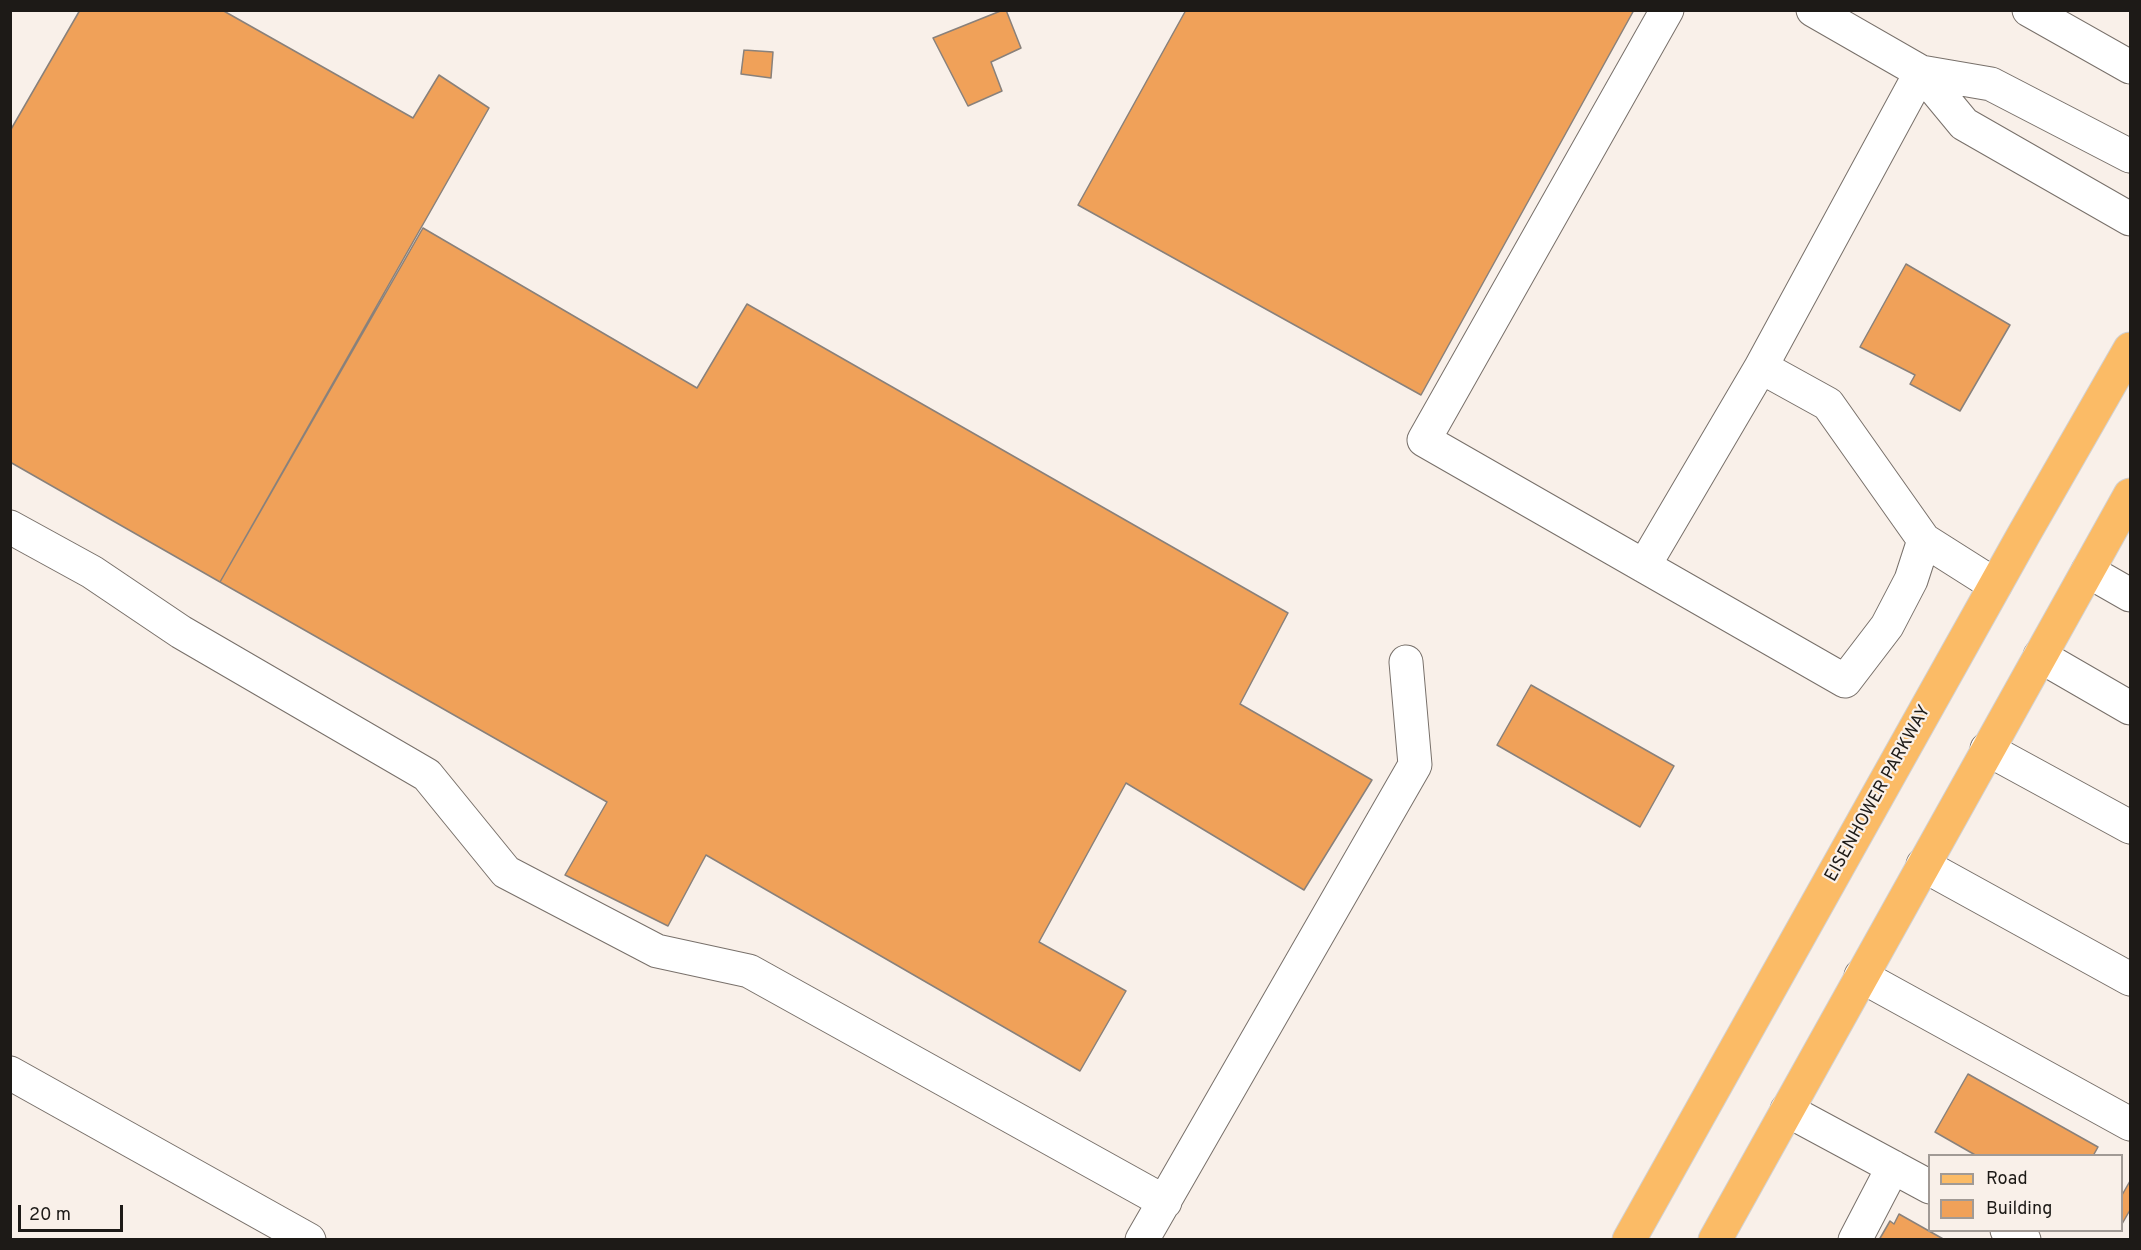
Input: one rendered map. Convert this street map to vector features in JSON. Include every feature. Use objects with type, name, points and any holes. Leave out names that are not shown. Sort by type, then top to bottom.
[{"type":"main road","name":"EISENHOWER PARKWAY","points":[[1629,1239],[1995,585],[2130,350]]},
{"type":"main road","points":[[1715,1239],[2130,495]]},
{"type":"lane","points":[[1667,10],[1424,440],[1845,681],[1887,626],[1911,580],[1924,540]]},
{"type":"lane","points":[[1813,10],[1921,72],[1991,84],[2130,156]]},
{"type":"lane","points":[[2029,10],[2130,67]]},
{"type":"lane","points":[[1644,566],[1761,367],[1921,72]]},
{"type":"lane","points":[[1921,72],[1964,124],[2130,219]]},
{"type":"lane","points":[[1761,367],[1828,404],[1924,540],[1995,585]]},
{"type":"lane","points":[[10,527],[92,572],[181,632],[427,775],[506,872],[657,951],[748,971],[1165,1202]]},
{"type":"lane","points":[[2088,571],[2130,595]]},
{"type":"lane","points":[[2040,656],[2130,708]]},
{"type":"lane","points":[[1142,1239],[1415,765],[1406,662]]},
{"type":"lane","points":[[1987,749],[2130,828]]},
{"type":"lane","points":[[1923,865],[2130,979]]},
{"type":"lane","points":[[1861,976],[2130,1124]]},
{"type":"lane","points":[[10,1073],[309,1239]]},
{"type":"lane","points":[[1787,1110],[1928,1186]]},
{"type":"lane","points":[[1855,1239],[1893,1167]]},
{"type":"building","points":[[80,10],[222,10],[413,118],[439,75],[489,108],[220,582],[10,462],[10,131]]},
{"type":"building","points":[[1006,10],[1021,48],[991,62],[1002,91],[968,106],[933,38]]},
{"type":"building","points":[[1186,10],[1634,10],[1421,395],[1078,205]]},
{"type":"building","points":[[744,50],[773,52],[771,78],[741,74]]},
{"type":"building","points":[[423,228],[697,388],[747,304],[1288,613],[1240,704],[1372,780],[1304,890],[1126,783],[1039,942],[1126,991],[1080,1071],[706,855],[668,926],[565,875],[607,802],[220,582]]},
{"type":"building","points":[[1906,264],[2010,325],[1960,411],[1910,384],[1915,375],[1860,347]]},
{"type":"building","points":[[1531,685],[1674,766],[1640,827],[1497,745]]},
{"type":"building","points":[[1968,1074],[2098,1147],[2094,1154],[1974,1154],[1935,1132]]},
{"type":"building","points":[[2130,1181],[2130,1210],[2123,1222],[2123,1193]]},
{"type":"building","points":[[1899,1214],[1945,1240],[1879,1240],[1890,1221],[1894,1224]]}]
